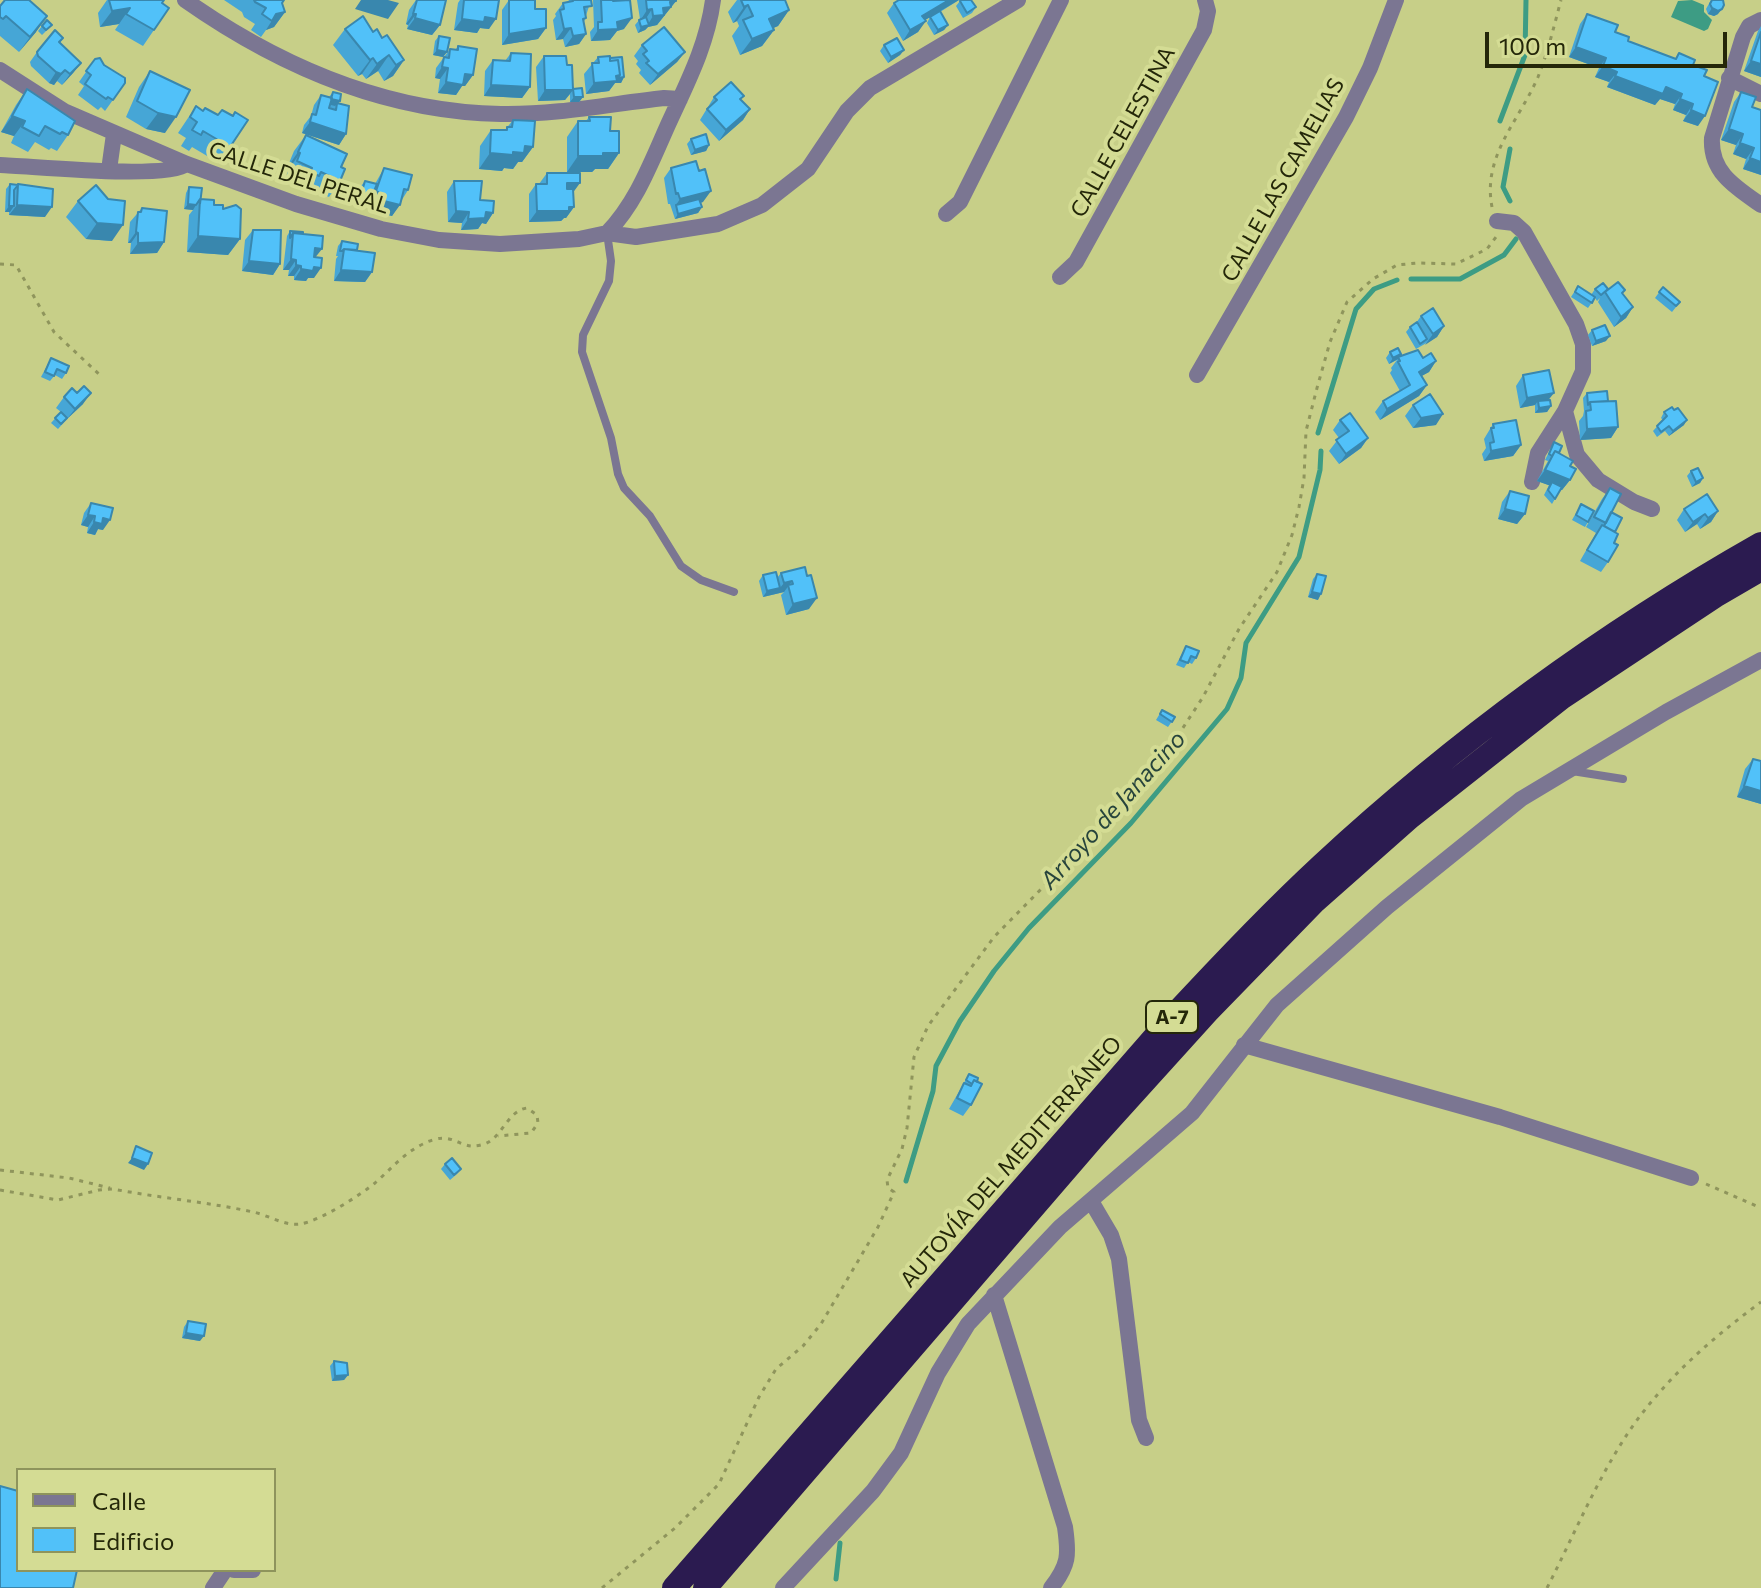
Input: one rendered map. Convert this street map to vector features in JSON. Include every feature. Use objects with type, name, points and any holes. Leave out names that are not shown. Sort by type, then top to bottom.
[{"type":"highway","name":"AUTOVÍA DEL MEDITERRÁNEO","points":[[674,1588],[1170,1020],[1322,864],[1451,753],[1562,672],[1705,576],[1761,544]]},
{"type":"highway","name":"A-7","points":[[705,1588],[1093,1138],[1207,1012],[1315,901],[1410,817],[1561,698],[1652,636],[1761,569]]},
{"type":"street","points":[[185,0],[301,69],[349,88],[402,102],[502,114],[569,111],[653,99],[680,99]]},
{"type":"street","points":[[607,233],[635,197],[680,99],[706,35],[713,0]]},
{"type":"street","name":"CALLE DEL PERAL","points":[[0,70],[44,99],[114,134],[296,204],[381,229],[439,240],[500,244],[535,243],[607,233],[636,237],[733,219],[762,205],[808,169],[847,111],[870,88],[1018,0]]},
{"type":"street","points":[[946,214],[960,202],[1061,0]]},
{"type":"street","name":"CALLE CELESTINA","points":[[1060,277],[1076,262],[1204,30],[1208,11],[1205,0]]},
{"type":"street","name":"CALLE LAS CAMELIAS","points":[[1197,375],[1346,117],[1370,68],[1396,0]]},
{"type":"street","points":[[1758,21],[1749,26],[1743,37],[1712,138],[1711,152],[1715,166],[1725,179],[1761,205]]},
{"type":"street","points":[[1729,78],[1761,94]]},
{"type":"street","points":[[109,170],[114,134]]},
{"type":"street","points":[[0,165],[155,172],[181,169],[187,164]]},
{"type":"street","points":[[1497,221],[1514,223],[1524,232],[1580,334],[1585,362],[1565,411],[1538,453],[1532,482]]},
{"type":"street","points":[[1565,411],[1571,441],[1581,463],[1598,480],[1652,509]]},
{"type":"street","points":[[783,1588],[873,1491],[901,1453],[938,1373],[968,1324],[1060,1227],[1192,1113],[1277,1005],[1387,907],[1521,799],[1666,712],[1761,660]]},
{"type":"street","points":[[1244,1045],[1500,1117],[1691,1178]]},
{"type":"street","points":[[1091,1201],[1111,1235],[1119,1259],[1139,1420],[1146,1438]]},
{"type":"street","points":[[994,1295],[1065,1527],[1069,1556],[1062,1575],[1051,1588]]},
{"type":"lane","points":[[607,233],[611,261],[609,281],[583,335],[582,352],[611,438],[618,474],[624,488],[650,516],[681,566],[701,580],[734,592]]},
{"type":"lane","points":[[1567,771],[1623,779]]},
{"type":"path","points":[[602,1588],[675,1528],[719,1484],[759,1397],[776,1369],[803,1346],[821,1324],[878,1227],[894,1192],[888,1188],[887,1180],[905,1139],[911,1070],[918,1044],[928,1026],[994,937],[1109,820],[1133,787],[1175,740],[1195,712],[1222,658],[1281,564],[1299,507],[1306,431],[1313,402],[1330,342],[1347,302],[1373,279],[1397,265],[1456,264],[1487,249],[1498,233],[1488,181],[1497,152],[1543,64],[1561,0]]},
{"type":"path","points":[[0,264],[16,265],[54,332],[102,377]]},
{"type":"path","points":[[0,1170],[69,1178],[113,1189],[258,1212],[290,1224],[301,1224],[364,1191],[410,1151],[423,1144],[446,1137],[476,1146],[488,1143],[498,1136],[519,1110],[531,1109],[537,1115],[537,1127],[531,1133],[498,1136]]},
{"type":"path","points":[[1691,1178],[1761,1208]]},
{"type":"path","points":[[0,1190],[58,1200],[113,1189]]},
{"type":"path","points":[[1547,1588],[1630,1430],[1685,1363],[1761,1302]]},
{"type":"water","points":[[1692,0],[1704,5],[1704,12],[1712,20],[1704,31],[1671,17],[1678,1]]},
{"type":"building","points":[[5,0],[29,0],[47,16],[30,37],[6,16],[3,19],[0,17],[0,6]]},
{"type":"building","points":[[109,0],[164,0],[162,3],[169,8],[154,30],[126,14],[130,8],[112,11]]},
{"type":"building","points":[[254,0],[284,0],[285,12],[276,14],[272,21],[262,14],[266,8]]},
{"type":"building","points":[[417,0],[446,0],[440,25],[415,18],[416,14],[413,14]]},
{"type":"building","points":[[464,0],[499,0],[496,19],[485,17],[484,22],[462,19]]},
{"type":"building","points":[[509,0],[535,0],[535,9],[546,9],[546,28],[509,34]]},
{"type":"building","points":[[591,0],[592,6],[584,7],[586,34],[573,36],[571,28],[564,29],[560,10],[564,9],[563,3]]},
{"type":"building","points":[[601,0],[630,0],[632,18],[617,22],[618,29],[598,30],[598,22],[602,22]]},
{"type":"building","points":[[646,0],[676,1],[670,2],[671,7],[663,8],[664,15],[653,16],[652,9],[647,10]]},
{"type":"building","points":[[741,0],[785,0],[789,10],[769,19],[774,30],[752,39],[743,20],[753,16],[748,5],[744,7]]},
{"type":"building","points":[[899,0],[949,0],[922,16],[926,21],[910,30],[894,3]]},
{"type":"building","points":[[961,0],[971,0],[976,7],[967,13]]},
{"type":"building","points":[[1712,0],[1723,0],[1722,9],[1712,8]]},
{"type":"building","points":[[940,11],[948,25],[938,30],[930,17]]},
{"type":"building","points":[[1587,14],[1618,25],[1615,32],[1629,37],[1628,41],[1676,59],[1679,53],[1695,60],[1693,65],[1707,70],[1704,76],[1718,82],[1705,116],[1691,110],[1693,104],[1680,99],[1682,94],[1666,87],[1663,94],[1615,76],[1617,72],[1603,66],[1606,58],[1576,47]]},
{"type":"building","points":[[363,16],[373,32],[377,29],[382,38],[387,35],[404,60],[396,65],[389,55],[377,64],[373,58],[370,60],[345,29]]},
{"type":"building","points":[[646,17],[649,25],[641,27],[639,20]]},
{"type":"building","points":[[47,20],[52,25],[46,30],[42,26]]},
{"type":"building","points":[[664,27],[685,52],[658,74],[646,63],[649,61],[643,54],[647,51],[642,45]]},
{"type":"building","points":[[55,30],[63,38],[59,42],[81,63],[70,74],[65,70],[61,74],[56,72],[38,56],[37,52]]},
{"type":"building","points":[[1761,32],[1761,64],[1751,61]]},
{"type":"building","points":[[439,36],[450,38],[447,52],[437,50]]},
{"type":"building","points":[[897,38],[904,50],[891,57],[884,45]]},
{"type":"building","points":[[458,46],[477,49],[473,75],[465,74],[463,85],[446,82],[448,68],[442,67],[444,57],[449,58],[450,49],[458,50]]},
{"type":"building","points":[[511,53],[531,54],[530,87],[491,85],[493,60],[510,61]]},
{"type":"building","points":[[544,56],[566,56],[567,65],[572,65],[573,90],[545,90]]},
{"type":"building","points":[[610,56],[610,61],[618,60],[620,75],[616,76],[617,81],[594,83],[592,63],[599,63],[598,57]]},
{"type":"building","points":[[622,57],[624,77],[618,78],[618,60],[610,61],[610,58]]},
{"type":"building","points":[[100,58],[104,65],[125,78],[113,100],[106,99],[85,84],[91,75],[86,71],[95,59]]},
{"type":"building","points":[[150,71],[190,90],[176,117],[158,113],[137,101]]},
{"type":"building","points":[[731,82],[744,96],[740,99],[750,109],[726,130],[707,109],[717,100],[714,97]]},
{"type":"building","points":[[582,88],[583,97],[574,97],[573,89]]},
{"type":"building","points":[[27,89],[75,121],[68,135],[45,126],[39,136],[22,127],[25,121],[12,116]]},
{"type":"building","points":[[333,92],[341,94],[340,101],[331,99]]},
{"type":"building","points":[[1741,92],[1756,97],[1752,107],[1761,110],[1761,162],[1750,158],[1754,148],[1740,143],[1743,134],[1729,129]]},
{"type":"building","points":[[321,95],[332,98],[329,108],[336,110],[337,103],[349,106],[346,134],[310,122],[312,114],[316,115]]},
{"type":"building","points":[[196,106],[218,115],[222,110],[233,116],[235,112],[248,120],[230,147],[203,131],[201,135],[192,130],[197,122],[190,117]]},
{"type":"building","points":[[589,117],[611,117],[610,131],[619,131],[619,153],[578,156],[578,121],[590,121]]},
{"type":"building","points":[[513,120],[535,121],[533,147],[525,146],[524,153],[513,152],[513,155],[490,153],[491,130],[507,130],[507,127],[512,127]]},
{"type":"building","points":[[706,134],[709,145],[695,150],[691,139]]},
{"type":"building","points":[[306,135],[347,154],[341,167],[345,169],[340,181],[321,172],[319,176],[310,172],[312,168],[297,161]]},
{"type":"building","points":[[696,161],[699,171],[705,169],[711,191],[680,199],[676,194],[671,168]]},
{"type":"building","points":[[384,168],[412,175],[400,205],[376,199]]},
{"type":"building","points":[[547,173],[580,173],[580,183],[567,183],[567,189],[573,189],[574,207],[569,207],[569,211],[537,211],[536,184],[547,184]]},
{"type":"building","points":[[365,181],[377,184],[372,196],[374,201],[360,198]]},
{"type":"building","points":[[454,181],[482,181],[480,200],[494,201],[493,213],[486,212],[485,218],[468,219],[469,212],[456,211]]},
{"type":"building","points":[[10,184],[18,185],[14,190],[14,206],[9,206]]},
{"type":"building","points":[[18,184],[53,189],[52,207],[17,205]]},
{"type":"building","points":[[96,185],[108,199],[125,201],[123,225],[97,223],[78,201]]},
{"type":"building","points":[[189,187],[202,188],[200,204],[200,199],[196,205],[188,204]]},
{"type":"building","points":[[200,199],[214,200],[214,205],[223,205],[223,209],[236,205],[241,209],[240,239],[198,236]]},
{"type":"building","points":[[699,199],[702,207],[678,214],[676,205]]},
{"type":"building","points":[[142,208],[167,211],[164,242],[138,243],[138,212]]},
{"type":"building","points":[[253,230],[281,230],[280,264],[249,261]]},
{"type":"building","points":[[293,233],[323,236],[322,249],[315,248],[314,257],[322,258],[321,268],[314,267],[313,271],[301,269],[296,265],[296,260],[291,259]]},
{"type":"building","points":[[342,241],[358,244],[357,250],[340,251]]},
{"type":"building","points":[[344,249],[375,253],[372,272],[341,270]]},
{"type":"building","points":[[1618,282],[1633,307],[1621,317],[1605,292]]},
{"type":"building","points":[[1603,283],[1608,289],[1601,295],[1595,289]]},
{"type":"building","points":[[1578,286],[1595,297],[1592,303],[1575,292]]},
{"type":"building","points":[[1663,287],[1680,302],[1676,306],[1659,292]]},
{"type":"building","points":[[1433,308],[1444,326],[1433,334],[1421,316]]},
{"type":"building","points":[[1417,322],[1427,339],[1420,344],[1410,327]]},
{"type":"building","points":[[1605,325],[1610,336],[1596,341],[1592,330]]},
{"type":"building","points":[[1398,348],[1401,354],[1393,358],[1390,352]]},
{"type":"building","points":[[1418,350],[1423,358],[1431,353],[1436,361],[1419,372],[1427,385],[1387,409],[1383,401],[1410,385],[1398,357]]},
{"type":"building","points":[[51,358],[69,366],[66,373],[57,369],[54,376],[45,372]]},
{"type":"building","points":[[1549,370],[1554,393],[1527,398],[1523,375]]},
{"type":"building","points":[[84,386],[91,393],[75,409],[64,397],[72,388],[77,393]]},
{"type":"building","points":[[1607,391],[1608,401],[1590,402],[1588,405],[1587,393]]},
{"type":"building","points":[[1430,394],[1443,414],[1421,418],[1413,405]]},
{"type":"building","points":[[1550,400],[1551,406],[1539,408],[1538,401]]},
{"type":"building","points":[[1616,401],[1618,427],[1587,429],[1586,411],[1591,410],[1590,402]]},
{"type":"building","points":[[1672,407],[1674,410],[1678,408],[1687,420],[1673,431],[1669,426],[1661,432],[1657,426],[1667,416],[1664,412]]},
{"type":"building","points":[[61,412],[67,418],[61,424],[55,418]]},
{"type":"building","points":[[1350,413],[1368,438],[1346,454],[1336,440],[1349,431],[1340,420]]},
{"type":"building","points":[[1516,420],[1521,445],[1491,451],[1493,424]]},
{"type":"building","points":[[1554,442],[1562,446],[1559,453],[1555,451],[1552,456],[1549,454]]},
{"type":"building","points":[[1555,451],[1573,461],[1570,466],[1576,469],[1570,480],[1545,470]]},
{"type":"building","points":[[1698,468],[1703,478],[1696,482],[1691,471]]},
{"type":"building","points":[[1552,482],[1562,487],[1555,499],[1548,490]]},
{"type":"building","points":[[1610,488],[1621,494],[1606,523],[1594,517]]},
{"type":"building","points":[[1510,491],[1529,496],[1525,514],[1505,509]]},
{"type":"building","points":[[1707,494],[1718,511],[1708,518],[1705,514],[1693,522],[1684,509]]},
{"type":"building","points":[[91,503],[113,508],[110,520],[103,518],[102,524],[94,522],[95,516],[88,515]]},
{"type":"building","points":[[1581,504],[1594,511],[1588,522],[1576,515]]},
{"type":"building","points":[[1611,512],[1622,518],[1615,532],[1604,526]]},
{"type":"building","points":[[1602,525],[1618,534],[1614,543],[1618,545],[1608,562],[1587,550]]},
{"type":"building","points":[[805,567],[807,576],[811,575],[817,598],[793,604],[788,585],[793,584],[792,581],[784,583],[781,573]]},
{"type":"building","points":[[776,572],[780,588],[767,591],[763,575]]},
{"type":"building","points":[[1317,574],[1326,576],[1321,594],[1312,592]]},
{"type":"building","points":[[1186,646],[1199,651],[1196,658],[1191,656],[1188,663],[1180,660]]},
{"type":"building","points":[[1162,710],[1175,717],[1172,722],[1160,714]]},
{"type":"building","points":[[1753,759],[1761,761],[1761,791],[1744,786]]},
{"type":"building","points":[[969,1074],[978,1078],[977,1082],[974,1080],[972,1084],[966,1080]]},
{"type":"building","points":[[974,1080],[982,1084],[971,1105],[957,1098],[964,1083],[971,1086]]},
{"type":"building","points":[[136,1146],[152,1153],[148,1164],[132,1158]]},
{"type":"building","points":[[452,1158],[461,1169],[454,1175],[445,1164]]},
{"type":"building","points":[[188,1321],[206,1324],[204,1336],[186,1333]]},
{"type":"building","points":[[334,1361],[347,1363],[348,1375],[335,1376]]},
{"type":"building","points":[[0,1486],[16,1490],[16,1572],[77,1572],[73,1588],[0,1588]]},
{"type":"waterway","name":"Arroyo de Janacino","points":[[1500,121],[1525,55],[1526,0]]},
{"type":"waterway","name":"Arroyo de Janacino","points":[[1510,149],[1503,187],[1510,201]]},
{"type":"waterway","name":"Arroyo de Janacino","points":[[1411,279],[1460,279],[1504,255],[1516,239]]},
{"type":"waterway","name":"Arroyo de Janacino","points":[[1318,433],[1356,309],[1374,289],[1397,280]]},
{"type":"waterway","name":"Arroyo de Janacino","points":[[906,1181],[933,1091],[936,1066],[960,1021],[994,971],[1029,928],[1131,823],[1227,709],[1241,678],[1246,643],[1299,557],[1320,470],[1321,451]]},
{"type":"waterway","name":"Arroyo de Janacino","points":[[836,1579],[840,1543]]}]
